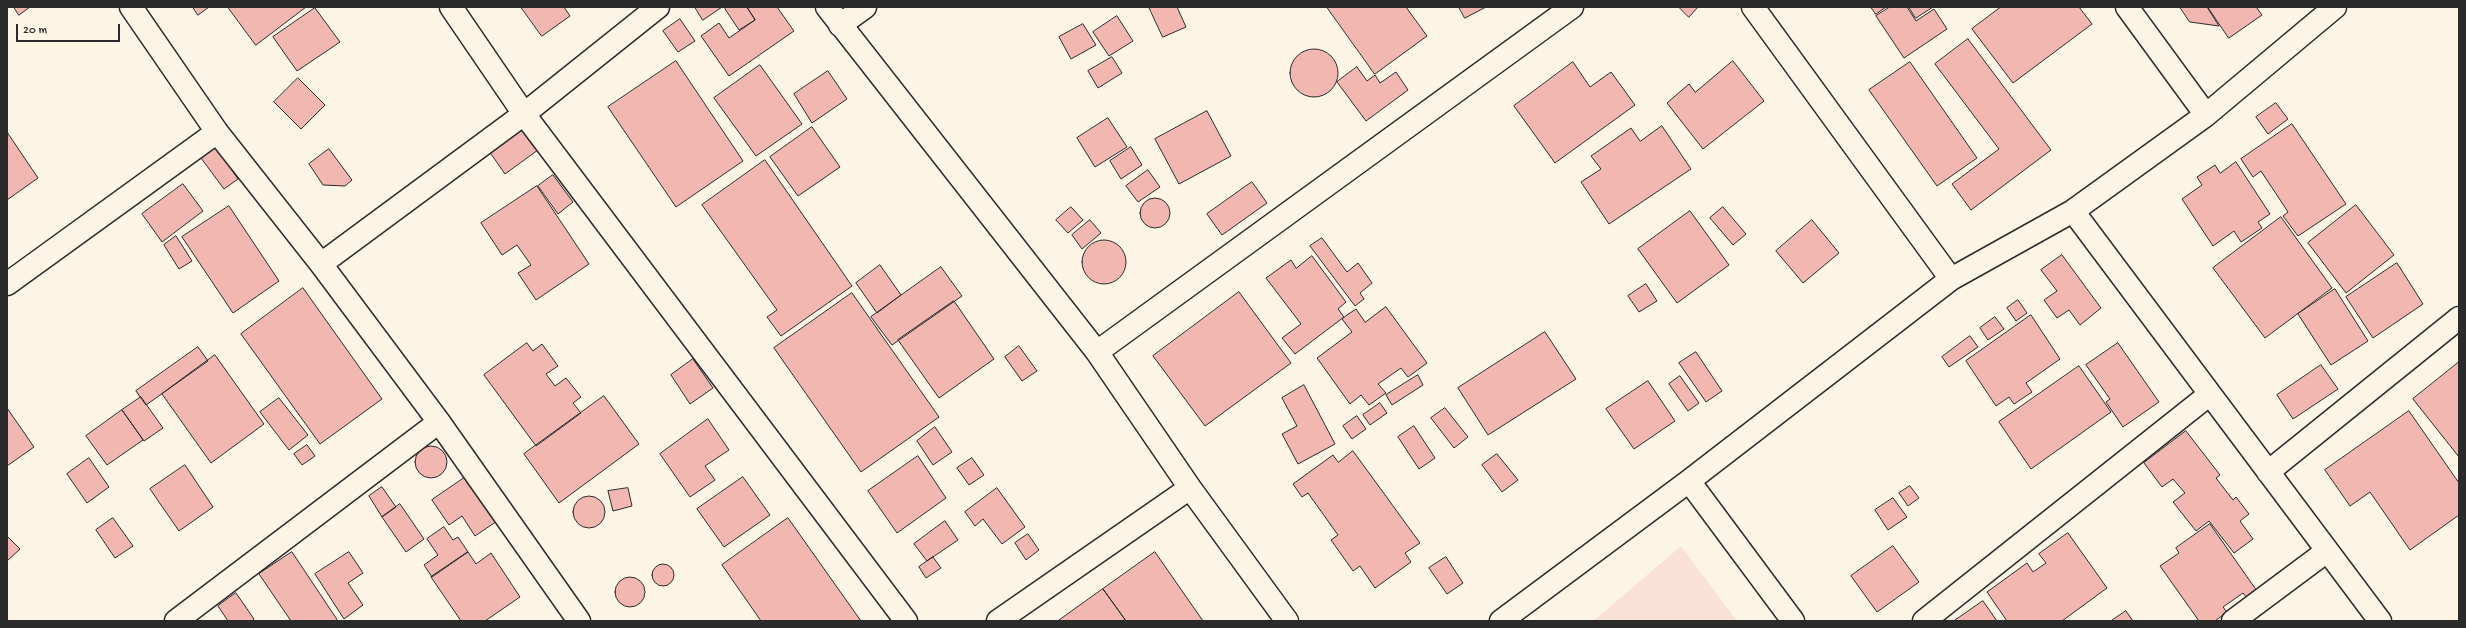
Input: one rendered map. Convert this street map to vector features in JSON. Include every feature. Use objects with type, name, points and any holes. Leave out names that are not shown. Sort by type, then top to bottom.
[{"type":"street","points":[[131,7],[217,132],[321,264],[439,422],[579,621]]},
{"type":"street","points":[[451,7],[524,114],[906,621]]},
{"type":"street","points":[[321,264],[524,114],[658,7]]},
{"type":"street","points":[[827,7],[1097,352],[1190,488],[1286,621]]},
{"type":"street","points":[[840,25],[865,7]]},
{"type":"street","points":[[1097,352],[1572,7]]},
{"type":"street","points":[[1753,7],[1951,279]]},
{"type":"street","points":[[2127,7],[2206,115]]},
{"type":"street","points":[[1501,621],[1689,481],[1951,279],[2073,211],[2206,115],[2335,7]]},
{"type":"street","points":[[7,284],[217,132]]},
{"type":"street","points":[[2073,211],[2380,621]]},
{"type":"street","points":[[2268,472],[2459,318]]},
{"type":"street","points":[[1924,621],[2210,394]]},
{"type":"street","points":[[176,621],[439,422]]},
{"type":"street","points":[[1689,481],[1793,621]]},
{"type":"street","points":[[998,621],[1190,488]]},
{"type":"street","points":[[2233,621],[2327,551]]},
{"type":"shaded area","points":[[1681,546],[1737,621],[1593,621]]},
{"type":"building","points":[[14,7],[30,7],[19,15]]},
{"type":"building","points":[[193,7],[209,7],[198,15]]},
{"type":"building","points":[[228,7],[306,7],[256,45]]},
{"type":"building","points":[[521,7],[564,7],[570,16],[542,36]]},
{"type":"building","points":[[695,7],[722,7],[703,20]]},
{"type":"building","points":[[727,7],[747,7],[755,20],[739,30],[725,9]]},
{"type":"building","points":[[747,7],[777,7],[794,31],[729,76],[701,36],[719,23],[729,38],[755,20]]},
{"type":"building","points":[[1149,7],[1177,7],[1186,27],[1163,37]]},
{"type":"building","points":[[1327,7],[1406,7],[1427,36],[1375,74]]},
{"type":"building","points":[[1459,7],[1486,7],[1465,18]]},
{"type":"building","points":[[1679,7],[1698,7],[1689,17]]},
{"type":"building","points":[[1871,7],[1886,7],[1876,14]]},
{"type":"building","points":[[1890,7],[1907,7],[1916,21],[1934,9],[1947,29],[1904,58],[1876,16]]},
{"type":"building","points":[[1909,7],[1933,7],[1916,18]]},
{"type":"building","points":[[2001,7],[2079,7],[2092,24],[2013,83],[1972,29]]},
{"type":"building","points":[[2180,7],[2207,7],[2219,26],[2190,22]]},
{"type":"building","points":[[2208,7],[2256,7],[2262,15],[2229,38]]},
{"type":"building","points":[[315,8],[340,42],[297,71],[273,37]]},
{"type":"building","points":[[1117,16],[1133,41],[1109,56],[1093,32]]},
{"type":"building","points":[[680,19],[695,41],[678,52],[663,31]]},
{"type":"building","points":[[1083,24],[1096,45],[1071,59],[1059,37]]},
{"type":"building","points":[[1968,39],[2051,150],[1971,210],[1952,184],[1999,149],[1935,64]]},
{"type":"building","points":[[1314,49],[1323,51],[1331,56],[1336,64],[1338,73],[1336,82],[1331,90],[1323,95],[1314,97],[1305,95],[1297,90],[1292,82],[1290,73],[1292,64],[1297,56],[1305,51]]},
{"type":"building","points":[[1112,57],[1122,73],[1098,88],[1088,71]]},
{"type":"building","points":[[676,61],[743,161],[676,207],[608,107]]},
{"type":"building","points":[[1733,61],[1764,101],[1703,149],[1667,103],[1689,84],[1695,92]]},
{"type":"building","points":[[1573,62],[1590,87],[1611,72],[1635,105],[1555,163],[1514,106]]},
{"type":"building","points":[[1910,62],[1977,158],[1937,186],[1869,90]]},
{"type":"building","points":[[760,65],[802,124],[756,156],[714,98]]},
{"type":"building","points":[[1357,67],[1367,81],[1375,75],[1380,83],[1396,72],[1408,90],[1366,121],[1337,82]]},
{"type":"building","points":[[828,71],[847,99],[812,123],[794,94]]},
{"type":"building","points":[[298,78],[325,105],[301,129],[274,102]]},
{"type":"building","points":[[2276,103],[2288,119],[2268,134],[2256,117]]},
{"type":"building","points":[[1207,111],[1231,156],[1179,184],[1155,139]]},
{"type":"building","points":[[1108,118],[1127,147],[1095,167],[1077,138]]},
{"type":"building","points":[[2292,124],[2346,204],[2298,236],[2283,216],[2288,212],[2261,171],[2253,177],[2241,159]]},
{"type":"building","points":[[525,125],[542,147],[505,174],[489,151]]},
{"type":"building","points":[[1662,126],[1691,169],[1609,224],[1581,182],[1601,169],[1591,156],[1631,128],[1640,141]]},
{"type":"building","points":[[812,127],[840,167],[798,196],[770,157]]},
{"type":"building","points":[[7,132],[38,178],[7,200]]},
{"type":"building","points":[[216,147],[238,179],[224,189],[201,158]]},
{"type":"building","points":[[1131,147],[1142,165],[1121,179],[1110,161]]},
{"type":"building","points":[[329,149],[352,180],[345,186],[323,185],[309,164]]},
{"type":"building","points":[[765,160],[852,286],[781,336],[767,317],[777,310],[702,205]]},
{"type":"building","points":[[2236,162],[2270,214],[2258,222],[2262,228],[2241,242],[2234,231],[2213,246],[2182,199],[2202,185],[2197,177],[2215,165],[2220,173]]},
{"type":"building","points":[[1148,170],[1160,187],[1138,202],[1126,186]]},
{"type":"building","points":[[553,175],[573,202],[558,214],[538,186]]},
{"type":"building","points":[[1252,182],[1267,203],[1222,235],[1207,214]]},
{"type":"building","points":[[183,184],[203,211],[162,242],[142,214]]},
{"type":"building","points":[[537,186],[589,264],[536,300],[518,273],[531,265],[517,245],[502,255],[481,223]]},
{"type":"building","points":[[1155,198],[1166,202],[1170,213],[1166,224],[1155,228],[1144,224],[1140,213],[1144,202]]},
{"type":"building","points":[[2356,205],[2394,255],[2346,293],[2308,243]]},
{"type":"building","points":[[229,206],[279,281],[233,313],[182,237]]},
{"type":"building","points":[[1071,207],[1083,220],[1068,233],[1056,220]]},
{"type":"building","points":[[1723,207],[1746,234],[1733,245],[1710,218]]},
{"type":"building","points":[[1690,211],[1729,265],[1677,303],[1638,249]]},
{"type":"building","points":[[2281,217],[2332,288],[2265,338],[2213,268]]},
{"type":"building","points":[[1090,220],[1101,233],[1082,249],[1072,235]]},
{"type":"building","points":[[1812,220],[1839,253],[1803,283],[1776,251]]},
{"type":"building","points":[[176,236],[192,261],[179,269],[164,245]]},
{"type":"building","points":[[1322,238],[1347,272],[1358,263],[1372,283],[1360,293],[1364,299],[1355,306],[1310,246]]},
{"type":"building","points":[[1104,240],[1116,244],[1122,250],[1126,262],[1122,274],[1116,280],[1104,284],[1092,280],[1086,274],[1082,262],[1086,250],[1092,244]]},
{"type":"building","points":[[2062,255],[2101,308],[2080,325],[2069,310],[2057,318],[2044,300],[2057,291],[2041,270]]},
{"type":"building","points":[[1312,256],[1346,302],[1338,309],[1344,317],[1295,354],[1282,338],[1301,324],[1266,278],[1291,260],[1296,268]]},
{"type":"building","points":[[2397,263],[2423,304],[2373,338],[2346,297]]},
{"type":"building","points":[[880,265],[901,295],[877,313],[856,283]]},
{"type":"building","points":[[941,267],[962,296],[892,345],[871,317]]},
{"type":"building","points":[[1646,284],[1657,301],[1639,312],[1628,296]]},
{"type":"building","points":[[303,288],[382,399],[320,444],[241,334]]},
{"type":"building","points":[[2335,289],[2368,341],[2331,365],[2298,314]]},
{"type":"building","points":[[1239,292],[1291,363],[1205,426],[1153,356]]},
{"type":"building","points":[[852,293],[939,417],[861,472],[774,348]]},
{"type":"building","points":[[2018,300],[2027,313],[2016,321],[2007,308]]},
{"type":"building","points":[[954,301],[994,359],[939,398],[898,340]]},
{"type":"building","points":[[1386,307],[1427,363],[1408,377],[1401,368],[1378,384],[1386,393],[1369,405],[1361,395],[1350,404],[1317,358],[1352,332],[1342,319],[1347,315],[1356,309],[1365,322]]},
{"type":"building","points":[[2031,315],[2060,359],[2026,383],[2032,392],[2014,404],[2009,397],[1996,406],[1966,361]]},
{"type":"building","points":[[1995,317],[2004,329],[1988,340],[1980,328]]},
{"type":"building","points":[[1545,332],[1576,379],[1488,435],[1458,388]]},
{"type":"building","points":[[1970,336],[1978,347],[1949,367],[1942,357]]},
{"type":"building","points":[[527,343],[533,351],[542,344],[558,366],[546,374],[555,386],[566,378],[581,397],[573,403],[581,413],[536,446],[484,375]]},
{"type":"building","points":[[2118,343],[2159,402],[2123,427],[2106,402],[2110,399],[2086,365]]},
{"type":"building","points":[[1019,346],[1037,371],[1022,381],[1005,357]]},
{"type":"building","points":[[198,347],[208,361],[146,405],[136,391]]},
{"type":"building","points":[[1696,352],[1722,391],[1706,402],[1679,363]]},
{"type":"building","points":[[215,355],[264,424],[211,463],[162,394]]},
{"type":"building","points":[[693,359],[713,388],[690,404],[671,375]]},
{"type":"building","points":[[2459,362],[2459,457],[2413,399]]},
{"type":"building","points":[[2321,365],[2338,389],[2293,419],[2277,395]]},
{"type":"building","points":[[2079,366],[2111,412],[2031,469],[1999,422]]},
{"type":"building","points":[[1418,375],[1423,385],[1392,405],[1386,395]]},
{"type":"building","points":[[1680,376],[1699,403],[1688,411],[1669,384]]},
{"type":"building","points":[[1648,381],[1675,421],[1634,449],[1606,409]]},
{"type":"building","points":[[1304,385],[1335,444],[1298,464],[1282,434],[1297,426],[1282,398]]},
{"type":"building","points":[[604,396],[639,444],[559,503],[524,454]]},
{"type":"building","points":[[141,397],[163,428],[144,441],[122,410]]},
{"type":"building","points":[[279,398],[308,435],[289,450],[260,412]]},
{"type":"building","points":[[1380,403],[1387,413],[1370,425],[1363,415]]},
{"type":"building","points":[[7,408],[34,447],[7,466]]},
{"type":"building","points":[[1445,408],[1468,437],[1454,448],[1431,418]]},
{"type":"building","points":[[122,410],[143,440],[107,465],[86,436]]},
{"type":"building","points":[[2409,411],[2459,483],[2459,515],[2410,550],[2370,492],[2350,506],[2325,470]]},
{"type":"building","points":[[1357,416],[1366,429],[1352,439],[1343,426]]},
{"type":"building","points":[[708,419],[729,450],[705,466],[715,480],[690,497],[660,454]]},
{"type":"building","points":[[1414,426],[1435,458],[1419,469],[1398,437]]},
{"type":"building","points":[[935,427],[952,452],[933,465],[917,441]]},
{"type":"building","points":[[2186,431],[2220,475],[2216,478],[2233,500],[2236,497],[2249,514],[2240,521],[2253,539],[2234,553],[2209,521],[2196,531],[2173,502],[2185,493],[2173,479],[2162,487],[2144,463]]},
{"type":"building","points":[[307,445],[315,456],[302,465],[294,454]]},
{"type":"building","points":[[428,446],[434,446],[444,453],[447,462],[446,468],[440,475],[434,478],[428,478],[418,471],[415,465],[415,459],[422,449]]},
{"type":"building","points":[[1353,451],[1420,543],[1405,553],[1411,562],[1375,588],[1360,566],[1353,571],[1331,540],[1338,535],[1308,493],[1302,497],[1293,484],[1333,455],[1338,462]]},
{"type":"building","points":[[1497,454],[1518,480],[1502,492],[1482,465]]},
{"type":"building","points":[[918,456],[946,498],[897,533],[868,491]]},
{"type":"building","points":[[89,458],[109,487],[87,503],[67,474]]},
{"type":"building","points":[[972,458],[984,475],[969,485],[957,468]]},
{"type":"building","points":[[185,465],[213,507],[179,531],[150,489]]},
{"type":"building","points":[[470,474],[500,519],[475,536],[462,516],[449,525],[432,500]]},
{"type":"building","points":[[743,477],[770,515],[724,547],[697,509]]},
{"type":"building","points":[[1910,486],[1919,498],[1908,506],[1899,493]]},
{"type":"building","points":[[382,487],[396,507],[382,517],[369,496]]},
{"type":"building","points":[[628,488],[632,506],[613,511],[608,491]]},
{"type":"building","points":[[997,488],[1025,527],[1002,544],[983,519],[975,526],[965,512]]},
{"type":"building","points":[[586,496],[592,496],[601,500],[605,512],[601,524],[592,528],[586,528],[577,524],[573,515],[573,509],[577,500]]},
{"type":"building","points":[[1893,498],[1907,517],[1888,530],[1875,510]]},
{"type":"building","points":[[400,504],[424,539],[406,552],[382,517]]},
{"type":"building","points":[[113,518],[133,546],[115,558],[96,530]]},
{"type":"building","points":[[788,518],[861,621],[761,621],[722,565]]},
{"type":"building","points":[[945,521],[958,540],[927,561],[914,544]]},
{"type":"building","points":[[2210,524],[2257,591],[2247,598],[2243,593],[2223,607],[2227,612],[2215,621],[2199,621],[2160,566],[2179,553],[2176,548]]},
{"type":"building","points":[[444,527],[453,540],[458,537],[468,552],[432,577],[424,565],[438,555],[427,539]]},
{"type":"building","points":[[2068,533],[2107,588],[2062,621],[2007,621],[1987,592],[2027,563],[2033,572],[2046,563],[2039,554]]},
{"type":"building","points":[[1028,534],[1039,550],[1026,560],[1015,543]]},
{"type":"building","points":[[7,536],[20,549],[7,561]]},
{"type":"building","points":[[1893,546],[1919,582],[1877,612],[1851,576]]},
{"type":"building","points":[[292,552],[338,621],[291,621],[259,574]]},
{"type":"building","points":[[349,552],[363,573],[348,583],[363,605],[344,619],[315,574]]},
{"type":"building","points":[[468,552],[476,564],[491,553],[520,597],[485,621],[461,621],[431,577]]},
{"type":"building","points":[[1155,552],[1203,621],[1126,621],[1103,589]]},
{"type":"building","points":[[933,557],[941,568],[926,578],[919,567]]},
{"type":"building","points":[[1446,557],[1463,583],[1447,594],[1429,568]]},
{"type":"building","points":[[663,564],[671,567],[674,575],[671,583],[663,586],[655,583],[652,575],[655,567]]},
{"type":"building","points":[[630,577],[636,578],[644,586],[644,598],[636,606],[630,607],[624,606],[616,598],[615,592],[616,586],[624,578]]},
{"type":"building","points":[[1103,589],[1126,621],[1058,621]]},
{"type":"building","points":[[236,593],[254,619],[252,621],[228,621],[218,606]]},
{"type":"building","points":[[1983,601],[1997,621],[1954,621]]},
{"type":"building","points":[[2126,611],[2133,621],[2111,621]]}]
